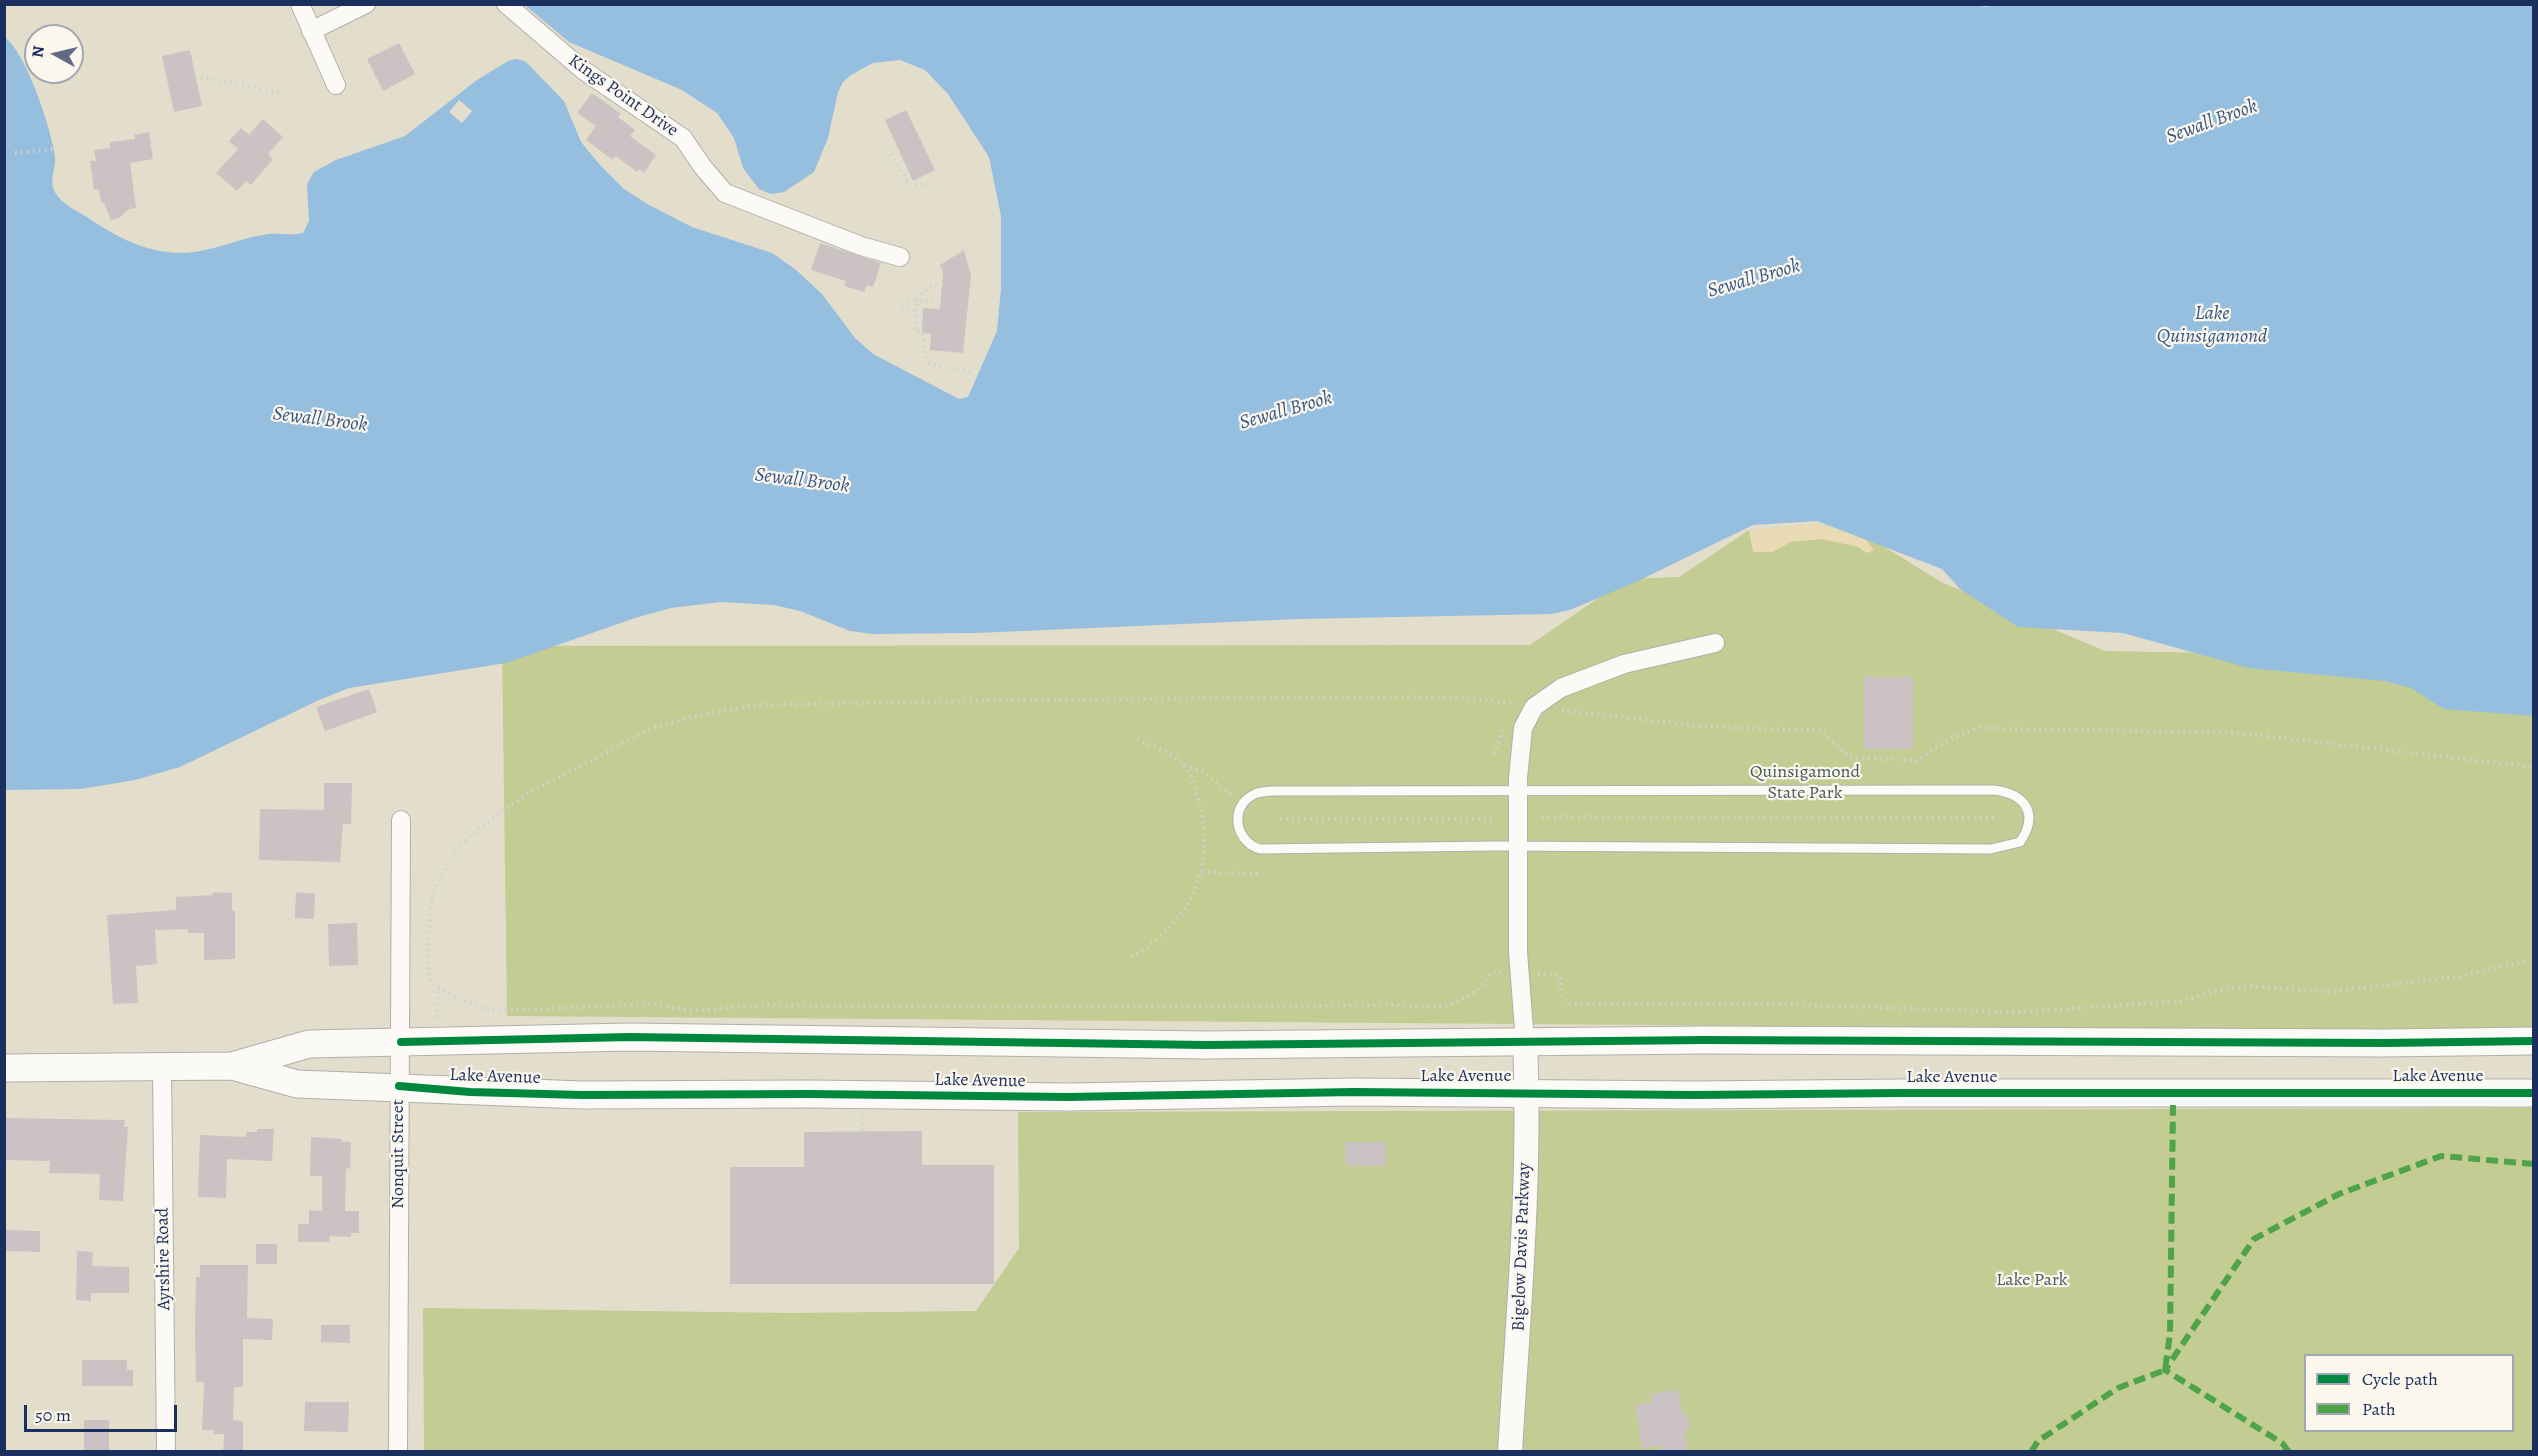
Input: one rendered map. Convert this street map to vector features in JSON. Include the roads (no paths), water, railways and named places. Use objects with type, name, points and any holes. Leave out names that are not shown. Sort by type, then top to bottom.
[{"type":"main road","name":"Lake Avenue","points":[[4,1068],[232,1066],[309,1044],[630,1037],[1206,1045],[2011,1040],[2384,1043],[2534,1041]]},
{"type":"main road","name":"Bigelow Davis Parkway","points":[[1510,1452],[1525,1215],[1527,1093],[1525,1042]]},
{"type":"main road","name":"Lake Avenue","points":[[232,1066],[297,1084],[399,1086],[470,1092],[604,1095],[808,1094],[1068,1097],[1298,1092],[1693,1095],[2534,1093]]},
{"type":"street","points":[[300,4],[336,85]]},
{"type":"street","points":[[311,31],[366,4]]},
{"type":"street","name":"Kings Point Drive","points":[[506,4],[583,70],[683,138],[725,194],[861,246],[900,257]]},
{"type":"street","points":[[1525,1042],[1519,973],[1518,846],[1520,741],[1523,728],[1534,707],[1561,688],[1596,673],[1646,657],[1715,643]]},
{"type":"street","name":"Nonquit Street","points":[[398,1452],[401,820]]},
{"type":"street","name":"Ayrshire Road","points":[[162,1067],[166,1452]]},
{"type":"lane","points":[[1994,790],[2017,796],[2029,812],[2030,825],[2020,842],[1991,849],[1518,846],[1260,849],[1252,847],[1239,832],[1239,812],[1247,800],[1255,794],[1270,791],[1518,791],[1994,790]]},
{"type":"water","name":"Lake Quinsigamond","points":[[1969,4],[1986,7],[1996,4],[2533,5],[2533,716],[2444,709],[2411,688],[2385,681],[2249,668],[2123,633],[2018,627],[1960,589],[1942,569],[1817,521],[1753,525],[1638,581],[1570,610],[1551,614],[1298,619],[976,633],[873,634],[850,631],[800,611],[774,605],[721,602],[671,608],[635,618],[506,663],[349,688],[319,700],[180,767],[135,780],[81,789],[5,790],[4,37],[24,64],[24,84],[33,84],[37,92],[53,145],[55,165],[52,184],[55,193],[72,208],[114,234],[143,247],[173,253],[205,250],[268,234],[303,233],[309,221],[307,184],[314,172],[336,160],[405,136],[477,80],[508,61],[515,59],[525,61],[564,101],[581,142],[624,189],[692,227],[772,253],[795,269],[822,294],[855,338],[873,354],[959,399],[968,397],[997,331],[1001,288],[1001,216],[989,157],[948,94],[925,70],[900,60],[873,63],[851,75],[843,82],[838,92],[828,138],[814,172],[784,192],[771,194],[759,189],[743,168],[734,138],[717,113],[682,90],[569,42],[525,5]]},
{"type":"water label","name":"Sewall Brook","points":[[2212,122]]},
{"type":"water label","name":"Sewall Brook","points":[[1754,279]]},
{"type":"water label","name":"Sewall Brook","points":[[1286,411]]},
{"type":"water label","name":"Sewall Brook","points":[[320,420]]},
{"type":"water label","name":"Sewall Brook","points":[[802,481]]},
{"type":"park label","name":"Quinsigamond State Park","points":[[1805,783]]},
{"type":"park label","name":"Lake Park","points":[[2032,1281]]}]
